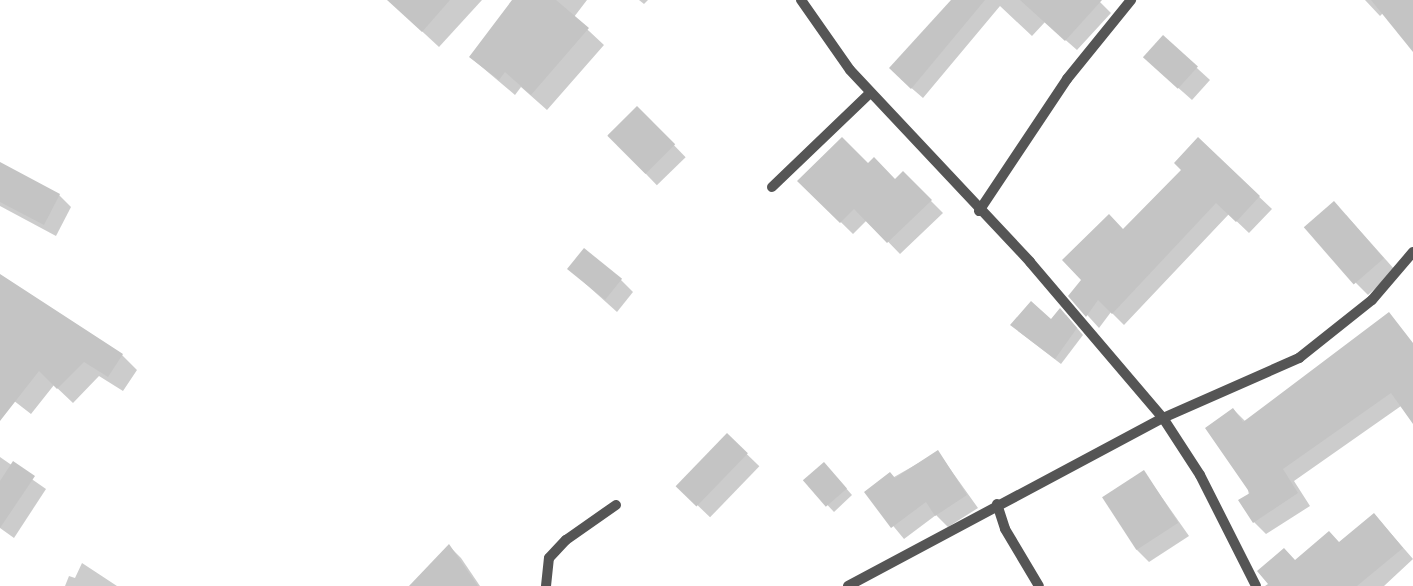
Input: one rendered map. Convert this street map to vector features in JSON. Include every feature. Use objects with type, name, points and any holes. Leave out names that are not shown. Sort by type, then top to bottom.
[{"type":"street","points":[[801,0],[870,93],[1097,337],[1163,418],[1200,475],[1256,586]]},
{"type":"street","points":[[979,211],[1068,79],[1132,0]]},
{"type":"street","points":[[772,187],[870,93]]},
{"type":"street","points":[[848,586],[996,504],[1163,418],[1299,358],[1372,300],[1413,252]]},
{"type":"street","points":[[996,504],[1004,529],[1039,586]]},
{"type":"street","points":[[546,586],[548,558],[566,540],[616,505]]},
{"type":"building","points":[[387,0],[450,0],[422,32]]},
{"type":"building","points":[[512,0],[556,0],[589,28],[531,95],[505,72],[499,80],[469,57]]},
{"type":"building","points":[[951,0],[985,0],[911,89],[889,68]]},
{"type":"building","points":[[1020,0],[1102,0],[1065,41]]},
{"type":"building","points":[[1371,0],[1413,0],[1413,52]]},
{"type":"building","points":[[1163,35],[1198,66],[1178,89],[1143,57]]},
{"type":"building","points":[[637,106],[675,144],[645,174],[607,136]]},
{"type":"building","points":[[842,137],[868,163],[874,157],[895,179],[903,171],[932,200],[887,243],[854,209],[840,223],[797,181]]},
{"type":"building","points":[[1198,137],[1260,196],[1236,222],[1216,203],[1112,314],[1098,300],[1086,317],[1068,296],[1081,280],[1062,260],[1109,214],[1123,229],[1181,170],[1174,163]]},
{"type":"building","points":[[0,162],[60,194],[44,225],[0,202]]},
{"type":"building","points":[[1334,201],[1384,258],[1354,285],[1304,227]]},
{"type":"building","points":[[584,248],[622,279],[605,300],[567,269]]},
{"type":"building","points":[[0,274],[123,354],[108,377],[84,362],[57,389],[39,371],[0,421]]},
{"type":"building","points":[[1031,301],[1051,319],[1060,308],[1077,328],[1055,359],[1010,325]]},
{"type":"building","points":[[1389,312],[1413,343],[1413,424],[1391,393],[1283,469],[1298,493],[1253,523],[1238,500],[1250,493],[1205,428],[1233,408],[1243,422]]},
{"type":"building","points":[[727,433],[748,453],[696,506],[676,486]]},
{"type":"building","points":[[938,450],[967,495],[935,516],[926,502],[891,528],[864,492],[890,472],[895,478]]},
{"type":"building","points":[[13,461],[35,476],[0,528],[0,481]]},
{"type":"building","points":[[824,462],[847,488],[826,507],[803,480]]},
{"type":"building","points":[[1144,470],[1178,523],[1136,550],[1102,497]]},
{"type":"building","points":[[1374,513],[1403,548],[1357,586],[1265,586],[1268,584],[1257,571],[1284,548],[1295,560],[1329,531],[1339,542]]},
{"type":"building","points":[[449,544],[478,586],[409,586]]}]
